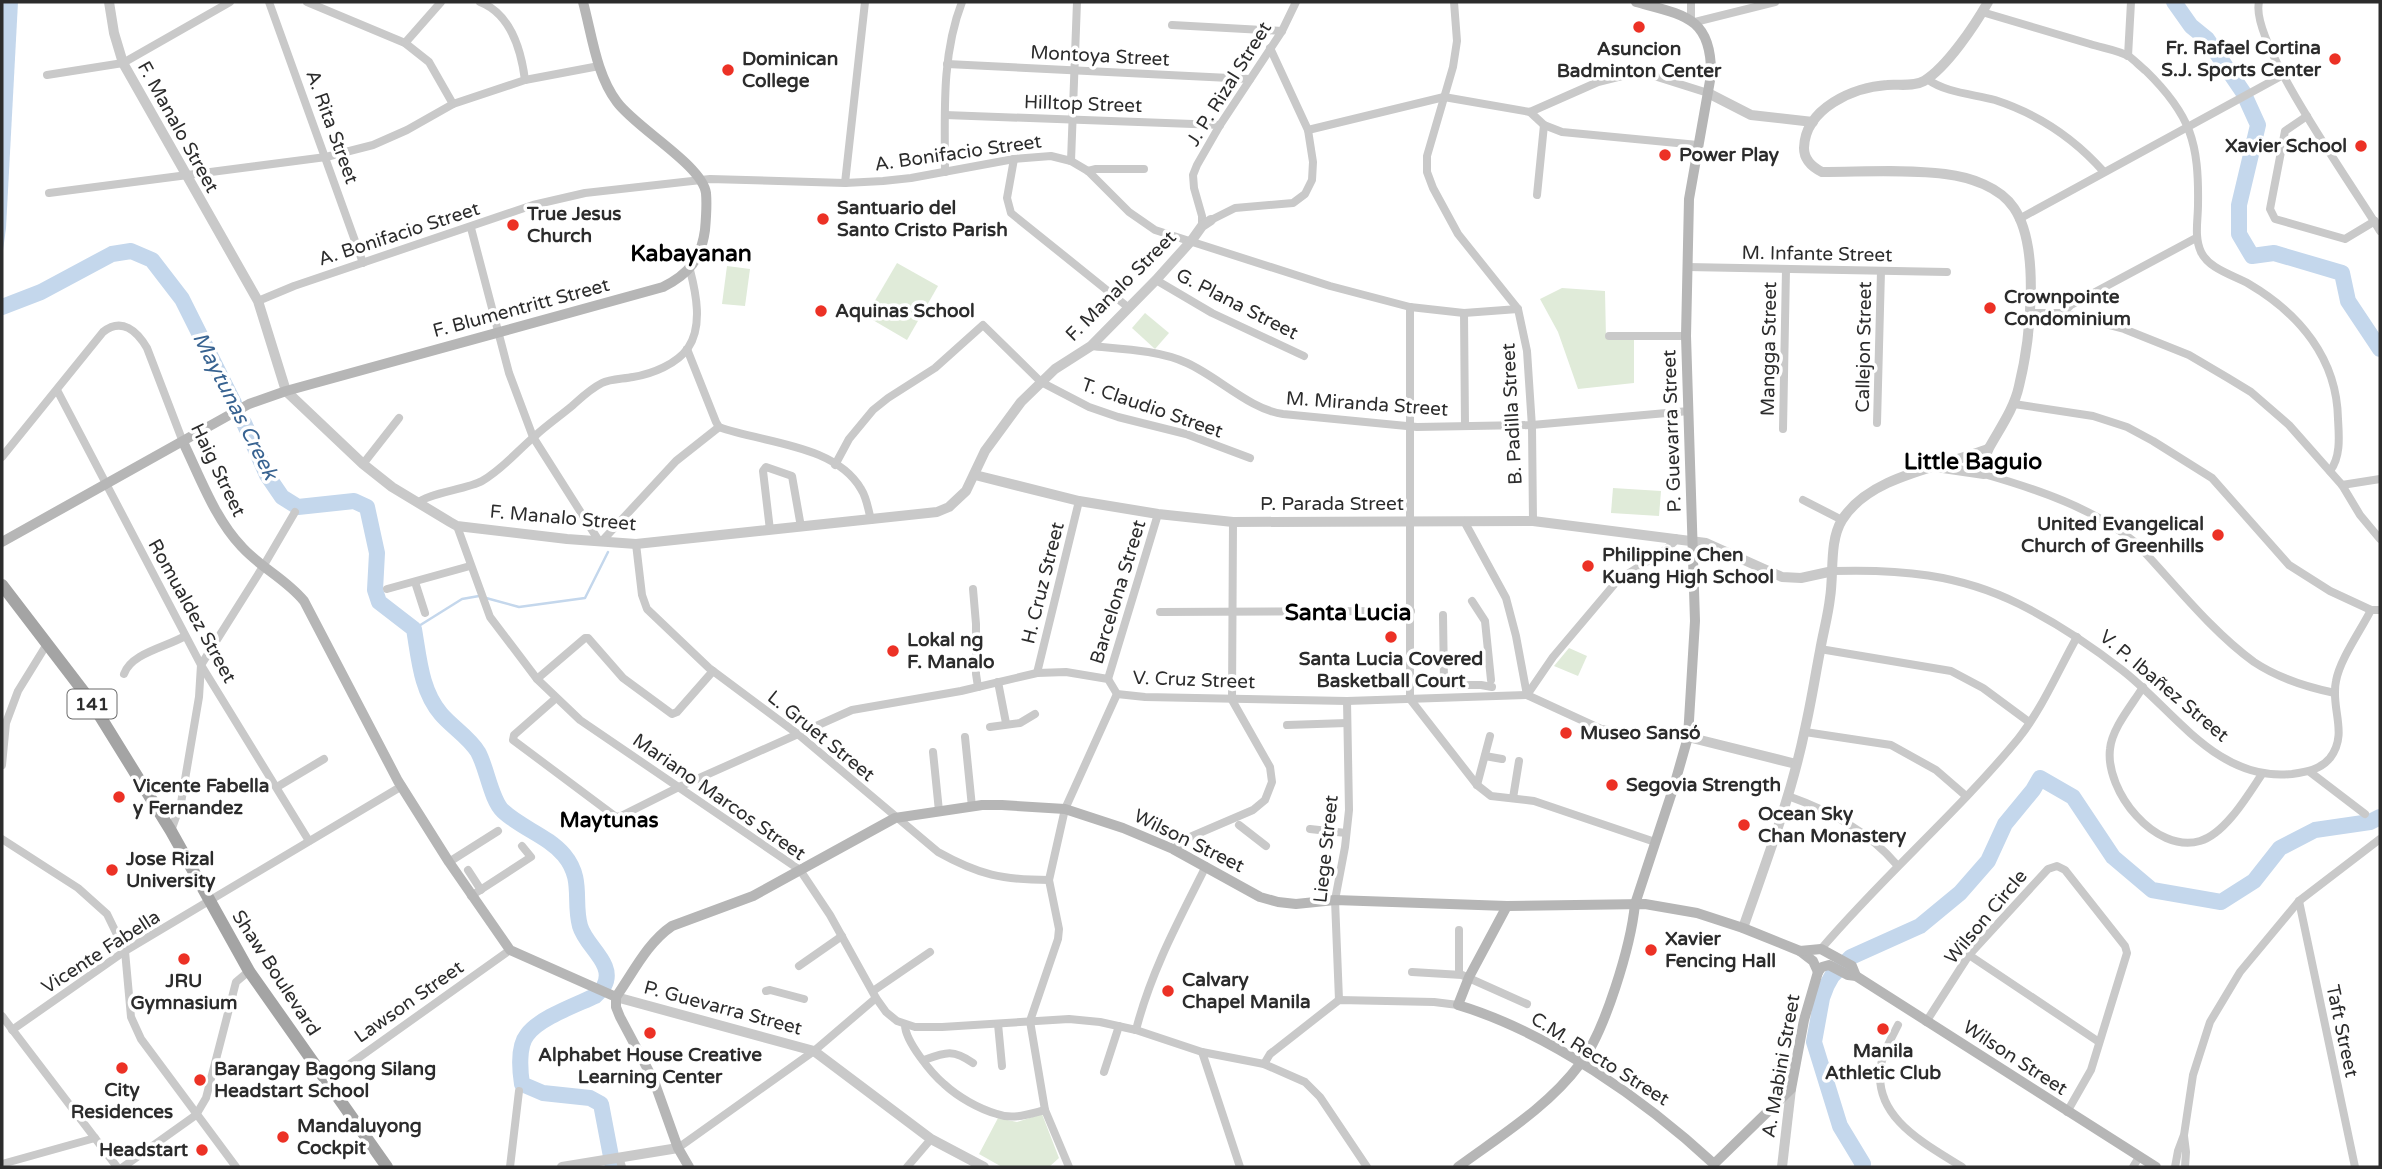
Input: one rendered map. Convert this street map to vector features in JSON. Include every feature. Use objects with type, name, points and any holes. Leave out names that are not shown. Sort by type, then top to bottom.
[{"type":"main road","points":[[583,2],[599,66],[617,102],[630,117],[692,169],[706,191],[706,224],[699,257],[690,270]]},
{"type":"main road","points":[[1636,2],[1693,21]]},
{"type":"main road","name":"P. Guevarra Street","points":[[1458,1167],[1535,1111],[1580,1064],[1597,1034],[1616,984],[1633,923],[1635,904],[1688,737],[1695,621],[1686,335],[1689,199],[1711,75],[1705,36],[1693,21]]},
{"type":"main road","name":"F. Blumentritt Street","points":[[2,542],[249,404],[286,391],[663,287],[690,270]]},
{"type":"main road","name":"Haig Street","points":[[183,442],[226,529],[243,549],[294,589],[304,601],[402,786],[449,862],[476,893],[510,950]]},
{"type":"main road","name":"Shaw Boulevard","points":[[2,585],[90,700],[171,831],[248,971],[384,1166]]},
{"type":"main road","name":"Wilson Street","points":[[611,996],[662,933],[672,926],[753,896],[895,818],[1002,805],[1065,809],[1123,828],[1173,849],[1260,897],[1278,902],[1296,904],[1335,900],[1507,905],[1635,904],[1697,913],[1743,928],[1800,951],[1813,961],[1818,972]]},
{"type":"main road","points":[[1458,1005],[1464,976],[1507,905]]},
{"type":"main road","name":"Wilson Street","points":[[1800,951],[1821,949],[1926,1022],[2156,1167]]},
{"type":"main road","name":"P. Guevarra Street","points":[[510,950],[611,996]]},
{"type":"main road","points":[[1818,972],[1837,962]]},
{"type":"main road","name":"A. Mabini Street","points":[[1791,1089],[1804,1020],[1818,972]]},
{"type":"main road","points":[[611,996],[654,1081],[678,1148],[690,1167]]},
{"type":"main road","name":"C.M. Recto Street","points":[[1458,1005],[1525,1031],[1580,1064],[1648,1107],[1681,1133],[1714,1166]]},
{"type":"main road","points":[[1714,1166],[1791,1089]]},
{"type":"street","name":"F. Manalo Street","points":[[109,2],[123,63],[258,301],[286,391],[363,464],[418,503],[457,526],[636,544],[937,512],[949,507],[966,491],[991,442],[1021,402],[1041,382],[1091,346],[1207,223]]},
{"type":"street","points":[[47,75],[123,63],[230,2]]},
{"type":"street","name":"A. Rita Street","points":[[270,2],[363,263]]},
{"type":"street","points":[[307,2],[405,43],[429,62],[453,104]]},
{"type":"street","points":[[405,43],[441,2]]},
{"type":"street","points":[[480,2],[492,6],[512,33],[522,53],[525,80]]},
{"type":"street","points":[[845,183],[865,2]]},
{"type":"street","points":[[945,172],[947,64],[952,31],[962,2]]},
{"type":"street","points":[[1071,161],[1077,2]]},
{"type":"street","name":"J. P. Rizal Street","points":[[1207,223],[1202,216],[1193,175],[1220,125],[1282,32],[1296,2]]},
{"type":"street","name":"B. Padilla Street","points":[[1454,2],[1457,41],[1427,156],[1430,180],[1458,234],[1518,309],[1527,351],[1532,425],[1533,521]]},
{"type":"street","points":[[1691,2],[1693,21],[1775,2]]},
{"type":"street","points":[[2128,56],[2131,2]]},
{"type":"street","points":[[2259,2],[2259,19],[2283,75],[2380,231]]},
{"type":"street","points":[[1984,474],[1988,449],[2014,404],[2029,313],[2031,265],[2015,209],[1994,189],[1973,180],[1945,174],[1822,172],[1813,167],[1805,154],[1806,135],[1820,113],[1848,94],[1885,85],[1921,83],[1966,37],[1985,7],[2128,56],[2165,92],[2189,127],[2197,161],[2196,238],[2206,259],[2271,298],[2309,335],[2322,355],[2335,386],[2338,410],[2339,446],[2330,471]]},
{"type":"street","points":[[1172,25],[1282,32]]},
{"type":"street","points":[[1207,223],[1235,208],[1293,203],[1305,194],[1312,180],[1308,130],[1270,48]]},
{"type":"street","name":"Montoya Street","points":[[947,64],[1250,79]]},
{"type":"street","points":[[50,193],[326,158],[373,145],[407,130],[453,104],[525,80],[599,66]]},
{"type":"street","points":[[1530,112],[1598,82],[1634,73],[1651,75],[1708,93],[1751,115],[1813,122]]},
{"type":"street","points":[[2019,219],[2189,127],[2236,98],[2283,75]]},
{"type":"street","points":[[1927,79],[1941,87],[1994,100],[2027,112],[2059,131],[2090,156],[2104,172]]},
{"type":"street","points":[[1308,130],[1444,97],[1530,112],[1544,125],[1562,132],[1698,145]]},
{"type":"street","name":"Hilltop Street","points":[[946,115],[1220,125]]},
{"type":"street","points":[[2307,116],[2285,131],[2271,215],[2275,219],[2345,239],[2375,221]]},
{"type":"street","points":[[1537,195],[1544,125]]},
{"type":"street","name":"A. Bonifacio Street","points":[[258,301],[294,286],[533,205],[585,193],[700,180],[845,183],[911,178],[1014,159],[1051,156],[1071,161],[1088,172],[1141,222],[1155,230],[1330,286],[1410,307],[1464,313],[1518,309]]},
{"type":"street","points":[[1014,159],[1007,198],[1011,213],[1129,308]]},
{"type":"street","points":[[1088,172],[1096,169],[1144,169]]},
{"type":"street","points":[[471,228],[509,373],[533,437],[601,541],[676,461],[719,426]]},
{"type":"street","points":[[2063,313],[2071,305],[2196,238]]},
{"type":"street","name":"M. Infante Street","points":[[1687,267],[1947,272]]},
{"type":"street","name":"Mangga Street","points":[[1783,429],[1786,269]]},
{"type":"street","points":[[418,503],[423,498],[480,483],[588,392],[604,382],[656,371],[687,349],[697,322],[690,270]]},
{"type":"street","name":"Callejon Street","points":[[1877,423],[1881,271]]},
{"type":"street","name":"G. Plana Street","points":[[1156,280],[1212,313],[1304,356]]},
{"type":"street","points":[[1410,307],[1410,699],[1477,785],[1491,796],[1555,807],[1655,842]]},
{"type":"street","points":[[1464,313],[1465,426]]},
{"type":"street","points":[[2029,313],[2063,313],[2140,334],[2189,355],[2251,392],[2273,411],[2330,471],[2380,539]]},
{"type":"street","name":"Haig Street","points":[[2,457],[103,332],[115,325],[125,326],[139,334],[147,348],[183,442]]},
{"type":"street","name":"T. Claudio Street","points":[[835,465],[849,439],[873,410],[935,368],[981,325],[1041,382],[1089,407],[1186,434],[1250,458]]},
{"type":"street","points":[[1609,335],[1686,335]]},
{"type":"street","name":"M. Miranda Street","points":[[1091,346],[1184,361],[1275,413],[1412,426],[1465,426],[1532,425],[1689,411]]},
{"type":"street","points":[[687,349],[719,426],[797,447],[835,465],[861,488],[871,520]]},
{"type":"street","name":"Romualdez Street","points":[[57,390],[201,665],[309,841]]},
{"type":"street","points":[[2014,404],[2094,416],[2127,427],[2154,441],[2212,478],[2289,565],[2319,585],[2376,610],[2339,672],[2335,693],[2339,738],[2330,758],[2310,772],[2365,814]]},
{"type":"street","points":[[363,464],[399,418]]},
{"type":"street","points":[[1743,928],[1788,796],[1805,732],[1830,600],[1836,535],[1842,520],[1867,495],[1891,482],[1913,472],[1988,449]]},
{"type":"street","points":[[770,530],[763,471],[766,467],[792,476],[801,527]]},
{"type":"street","points":[[1936,467],[1984,474],[2054,498],[2122,531],[2225,638],[2255,662],[2295,682],[2335,693]]},
{"type":"street","name":"P. Parada Street","points":[[975,475],[1079,501],[1158,514],[1233,522],[1533,521],[1693,540]]},
{"type":"street","points":[[2342,485],[2380,479]]},
{"type":"street","points":[[1803,500],[1842,520]]},
{"type":"street","name":"H. Cruz Street","points":[[1037,673],[1079,501]]},
{"type":"street","points":[[171,831],[181,803],[199,697],[201,665],[295,512]]},
{"type":"street","name":"Barcelona Street","points":[[1108,679],[1158,514]]},
{"type":"street","points":[[1464,521],[1506,598],[1527,695]]},
{"type":"street","points":[[1173,849],[1190,836],[1253,810],[1265,800],[1272,782],[1270,767],[1232,700],[1233,522]]},
{"type":"street","name":"Mariano Marcos Street","points":[[457,526],[490,617],[555,699],[580,720],[800,870],[886,1012],[905,1026],[907,1037],[944,1084],[977,1106],[998,1115],[1016,1117],[1045,1110]]},
{"type":"street","points":[[1527,695],[1553,657],[1618,580],[1671,546],[1675,538]]},
{"type":"street","name":"V. P. Ibañez Street","points":[[1693,540],[1706,543],[1782,577],[1801,578],[1833,570],[1921,573],[1949,579],[2015,602],[2045,617],[2104,656],[2143,688],[2201,744],[2218,755],[2262,774],[2310,772]]},
{"type":"street","name":"L. Gruet Street","points":[[636,544],[642,595],[647,609],[713,671],[799,735],[895,818],[939,852],[963,866],[987,875],[1049,880]]},
{"type":"street","points":[[387,589],[470,566]]},
{"type":"street","points":[[415,582],[425,613]]},
{"type":"street","points":[[973,589],[976,661],[980,686]]},
{"type":"street","points":[[1443,615],[1444,682],[1448,685],[1491,683],[1485,621],[1472,601]]},
{"type":"street","points":[[1160,612],[1411,611]]},
{"type":"street","points":[[124,674],[126,667],[138,658],[186,636]]},
{"type":"street","points":[[1821,949],[2019,737],[2077,637]]},
{"type":"street","points":[[537,679],[584,638],[589,638],[623,678],[668,713],[673,714],[713,671]]},
{"type":"street","points":[[2,765],[6,723],[18,691],[47,644]]},
{"type":"street","points":[[1820,649],[1951,671],[1983,688],[2029,722]]},
{"type":"street","name":"V. Cruz Street","points":[[555,699],[513,735],[513,740],[616,817],[852,710],[1037,673],[1066,672],[1108,679],[1118,694],[1232,700],[1347,701],[1527,695],[1601,729],[1664,737],[1688,737],[1796,764]]},
{"type":"street","points":[[998,682],[1006,723]]},
{"type":"street","points":[[2143,688],[2113,738],[2109,748],[2110,762],[2121,793],[2146,827],[2154,833],[2176,843],[2202,841],[2228,820],[2262,774]]},
{"type":"street","name":"Barcelona Street","points":[[1069,1167],[1045,1110],[1030,1021],[1058,939],[1059,929],[1049,880],[1065,809],[1118,694]]},
{"type":"street","name":"Liege Street","points":[[1339,1000],[1335,900],[1349,810],[1347,701]]},
{"type":"street","points":[[990,727],[1020,723],[1035,714]]},
{"type":"street","points":[[1287,725],[1347,723]]},
{"type":"street","points":[[1805,732],[1891,745],[1936,770],[1966,796]]},
{"type":"street","points":[[1477,785],[1490,736]]},
{"type":"street","points":[[965,737],[972,807]]},
{"type":"street","points":[[933,752],[939,811]]},
{"type":"street","points":[[1485,756],[1503,759]]},
{"type":"street","points":[[277,788],[324,759]]},
{"type":"street","points":[[1513,798],[1519,761]]},
{"type":"street","name":"Vicente Fabella","points":[[12,1030],[125,951],[402,786]]},
{"type":"street","points":[[1788,796],[1821,808],[1865,834],[1880,845],[1897,865]]},
{"type":"street","points":[[1239,825],[1266,846]]},
{"type":"street","points":[[1310,829],[1346,833]]},
{"type":"street","points":[[449,862],[498,831]]},
{"type":"street","points":[[2,839],[78,888],[107,914],[125,951],[131,1017],[141,1039],[236,1167]]},
{"type":"street","points":[[2175,1167],[2193,1075],[2210,1022],[2239,972],[2299,901],[2380,839]]},
{"type":"street","points":[[468,870],[476,893],[531,857],[522,846]]},
{"type":"street","points":[[1136,1030],[1145,994],[1162,952],[1206,866]]},
{"type":"street","name":"Wilson Circle","points":[[1926,1022],[1969,955],[2048,869],[2057,866],[2065,870],[2125,946],[2127,953],[2091,1070],[2067,1112]]},
{"type":"street","name":"Taft Street","points":[[2299,901],[2355,1167]]},
{"type":"street","points":[[1459,930],[1464,976]]},
{"type":"street","points":[[799,966],[842,936]]},
{"type":"street","name":"Lawson Street","points":[[326,1081],[510,950]]},
{"type":"street","points":[[562,1167],[678,1148],[814,1051],[874,994],[930,952]]},
{"type":"street","points":[[1969,955],[2099,1042]]},
{"type":"street","points":[[123,1167],[196,1115],[206,1098],[236,982],[248,971]]},
{"type":"street","points":[[1412,972],[1464,976],[1527,1004]]},
{"type":"street","points":[[766,991],[804,999]]},
{"type":"street","name":"P. Guevarra Street","points":[[611,996],[814,1051],[931,1139],[984,1167]]},
{"type":"street","points":[[1264,1064],[1270,1055],[1339,1000]]},
{"type":"street","name":"C.M. Recto Street","points":[[1339,1000],[1458,1005]]},
{"type":"street","points":[[2,1016],[117,1167]]},
{"type":"street","points":[[905,1026],[942,1027],[1069,1019],[1100,1021],[1202,1052],[1264,1064],[1305,1082],[1320,1097],[1367,1167]]},
{"type":"street","points":[[998,1024],[1002,1066]]},
{"type":"street","points":[[1898,1025],[1881,1062],[1880,1077],[1884,1101],[1899,1124],[1962,1167]]},
{"type":"street","points":[[1104,1072],[1119,1026]]},
{"type":"street","points":[[1202,1052],[1240,1167]]},
{"type":"street","points":[[924,1060],[957,1053],[973,1063]]},
{"type":"street","name":"A. Mabini Street","points":[[1782,1167],[1791,1089]]},
{"type":"street","points":[[510,1167],[519,1091]]},
{"type":"street","points":[[2183,1135],[2185,1167]]},
{"type":"street","points":[[2,1164],[95,1138]]},
{"type":"street","points":[[907,1167],[931,1139]]},
{"type":"street","points":[[2133,1167],[2139,1157]]},
{"type":"green space","points":[[897,263],[938,286],[907,340],[866,316]]},
{"type":"green space","points":[[727,266],[750,269],[745,306],[722,304]]},
{"type":"green space","points":[[1562,288],[1605,291],[1606,338],[1634,337],[1634,383],[1578,389],[1558,332],[1540,299]]},
{"type":"green space","points":[[1145,313],[1169,333],[1155,349],[1132,328]]},
{"type":"green space","points":[[1613,488],[1661,491],[1659,516],[1611,513]]},
{"type":"green space","points":[[1569,648],[1587,656],[1578,676],[1554,666]]},
{"type":"green space","points":[[1042,1114],[1059,1158],[1049,1167],[1002,1167],[979,1154],[998,1118],[1017,1122]]},
{"type":"water","points":[[2,2],[18,2],[6,228],[2,258]]},
{"type":"waterway","points":[[2174,2],[2191,26],[2207,39],[2243,92],[2258,125],[2239,205],[2239,234],[2252,256],[2274,253],[2342,273],[2348,301],[2380,349]]},
{"type":"waterway","name":"Maytunas Creek","points":[[2,307],[41,292],[112,254],[131,251],[152,260],[182,299],[234,403]]},
{"type":"waterway","name":"Maytunas Creek","points":[[239,412],[244,423]]},
{"type":"waterway","name":"Maytunas Creek","points":[[244,423],[267,475],[282,497],[298,507],[354,501],[367,507],[377,553],[375,590],[379,602],[414,629],[422,674],[429,695],[441,714],[478,752],[499,806],[510,817],[558,848],[570,864],[576,881],[580,926],[606,970],[604,986]]},
{"type":"waterway","points":[[486,598],[519,607],[585,598],[608,552]]},
{"type":"waterway","points":[[414,629],[462,599],[479,596]]},
{"type":"waterway","points":[[1862,1167],[1863,1164],[1840,1126],[1814,1042],[1827,985],[1851,957],[1920,926],[1960,893],[1988,861],[2005,824],[2040,778],[2073,797],[2113,857],[2152,890],[2221,902],[2254,881],[2280,848],[2315,830],[2370,822],[2380,817]]},
{"type":"waterway","name":"Maytunas Creek","points":[[599,992],[540,1023],[527,1035],[522,1045],[521,1072],[522,1084],[543,1093],[590,1098],[601,1104],[613,1167]]},
{"type":"place","name":"Asuncion Badminton Center","points":[[1639,27]]},
{"type":"place","name":"Fr. Rafael Cortina S.J. Sports Center","points":[[2335,59]]},
{"type":"place","name":"Dominican College","points":[[728,70]]},
{"type":"place","name":"Xavier School","points":[[2361,146]]},
{"type":"place","name":"Power Play","points":[[1665,155]]},
{"type":"place","name":"Santuario del Santo Cristo Parish","points":[[823,219]]},
{"type":"place","name":"True Jesus Church","points":[[513,225]]},
{"type":"place","name":"Crownpointe Condominium","points":[[1990,308]]},
{"type":"place","name":"Aquinas School","points":[[821,311]]},
{"type":"place","name":"United Evangelical Church of Greenhills","points":[[2218,535]]},
{"type":"place","name":"Philippine Chen Kuang High School","points":[[1588,566]]},
{"type":"place","name":"Santa Lucia Covered Basketball Court","points":[[1391,637]]},
{"type":"place","name":"Lokal ng F. Manalo","points":[[893,651]]},
{"type":"place","name":"Museo Sansó","points":[[1566,733]]},
{"type":"place","name":"Segovia Strength","points":[[1612,785]]},
{"type":"place","name":"Vicente Fabella y Fernandez","points":[[119,797]]},
{"type":"place","name":"Ocean Sky Chan Monastery","points":[[1744,825]]},
{"type":"place","name":"Jose Rizal University","points":[[112,870]]},
{"type":"place","name":"Xavier Fencing Hall","points":[[1651,950]]},
{"type":"place","name":"JRU Gymnasium","points":[[184,959]]},
{"type":"place","name":"Calvary Chapel Manila","points":[[1168,991]]},
{"type":"place","name":"Manila Athletic Club","points":[[1883,1029]]},
{"type":"place","name":"Alphabet House Creative Learning Center","points":[[650,1033]]},
{"type":"place","name":"City Residences","points":[[122,1068]]},
{"type":"place","name":"Barangay Bagong Silang Headstart School","points":[[200,1080]]},
{"type":"place","name":"Mandaluyong Cockpit","points":[[283,1137]]},
{"type":"place","name":"Headstart","points":[[202,1150]]},
{"type":"district","name":"Kabayanan","points":[[691,254]]},
{"type":"district","name":"Little Baguio","points":[[1973,462]]},
{"type":"district","name":"Santa Lucia","points":[[1348,613]]},
{"type":"district","name":"Maytunas","points":[[609,820]]}]
